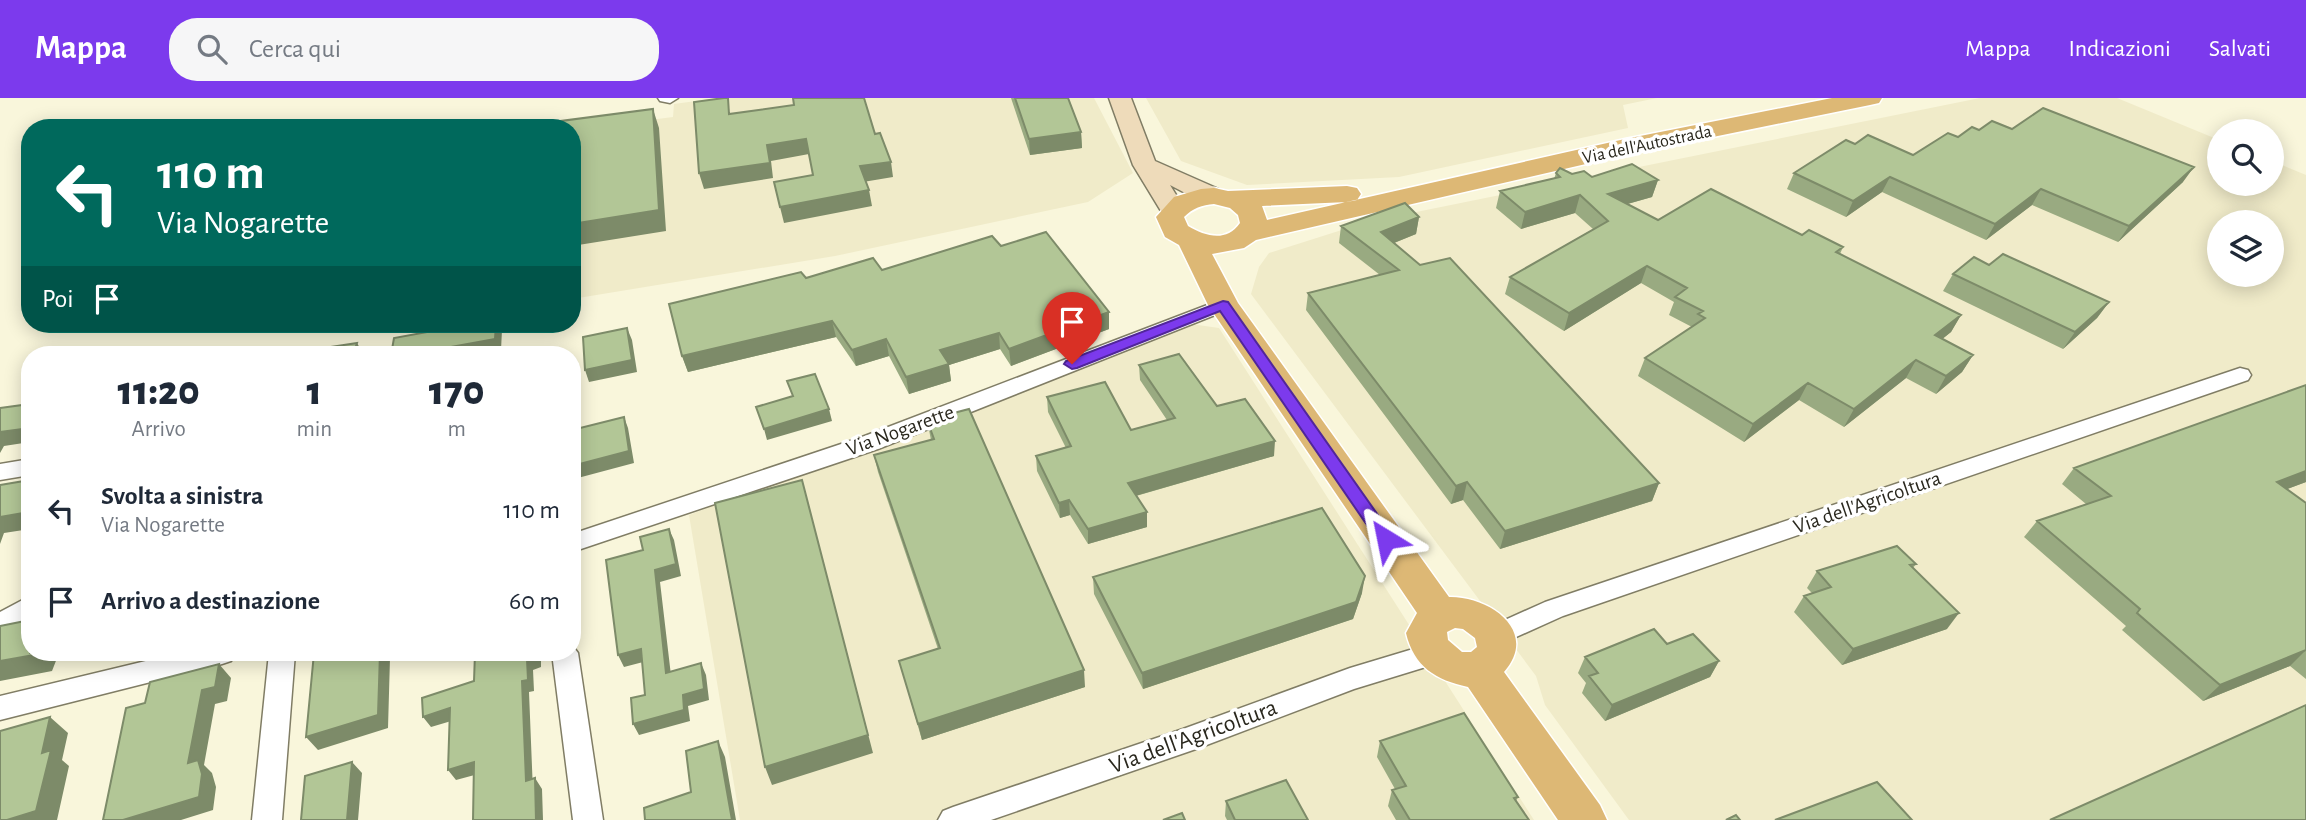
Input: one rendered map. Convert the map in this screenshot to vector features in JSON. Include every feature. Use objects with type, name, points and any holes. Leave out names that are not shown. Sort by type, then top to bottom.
[{"type":"main road","points":[[1120,98],[1145,165],[1173,211],[1171,224],[1175,231],[1192,242],[1223,305],[1440,615]]},
{"type":"main road","name":"Via dell'Autostrada","points":[[1192,242],[1218,245],[1424,191],[1870,98]]},
{"type":"main road","points":[[1145,165],[1250,210],[1255,218],[1255,226],[1246,236],[1226,276],[1223,305]]},
{"type":"main road","name":"Via dell'Autostrada","points":[[1173,211],[1189,200],[1424,191]]},
{"type":"main road","points":[[1487,652],[1459,669],[1449,666],[1433,654],[1425,636],[1427,628],[1440,615],[1461,612],[1472,615],[1490,627],[1487,652],[1584,820]]},
{"type":"street","name":"Via Nogarette","points":[[581,540],[870,443],[1223,305]]},
{"type":"street","name":"Via dell'Agricoltura","points":[[1487,652],[1554,609],[2240,375]]},
{"type":"street","points":[[0,472],[21,468]]},
{"type":"street","points":[[0,622],[21,612]]},
{"type":"street","name":"Via dell'Agricoltura","points":[[953,820],[1186,740],[1350,679],[1433,654]]},
{"type":"street","points":[[0,708],[190,661]]},
{"type":"street","points":[[267,820],[281,661]]},
{"type":"street","points":[[566,661],[588,820]]},
{"type":"shaded area","points":[[718,98],[1094,98],[1133,173],[1088,202],[835,256],[581,298],[581,129],[673,117],[674,104]]},
{"type":"shaded area","points":[[1146,98],[1657,98],[1623,105],[1628,128],[1399,177],[1247,185],[1181,161]]},
{"type":"shaded area","points":[[1980,98],[2117,98],[2207,135],[2207,196],[2284,196],[2284,166],[2306,175],[2306,820],[1629,820],[1545,705],[1536,676],[1251,294],[1259,267],[1269,253],[1367,222]]},
{"type":"shaded area","points":[[1191,324],[1219,328],[1534,820],[740,820],[689,515]]},
{"type":"building","points":[[728,98],[729,114],[794,105],[793,98],[864,98],[875,134],[880,133],[891,162],[860,166],[869,190],[780,207],[774,182],[813,175],[806,139],[767,145],[770,163],[699,173],[694,102]]},
{"type":"building","points":[[1015,98],[1068,98],[1081,132],[1029,139]]},
{"type":"building","points":[[2043,108],[2194,167],[2129,226],[2041,189],[1995,224],[1890,177],[1853,201],[1794,173],[1846,140],[1855,144],[1868,135],[1913,155],[1948,133],[1958,137],[1972,127],[1979,130],[1992,121],[2012,129]]},
{"type":"building","points":[[653,109],[659,210],[581,223],[581,119],[576,119]]},
{"type":"building","points":[[1632,164],[1658,180],[1608,194],[1658,220],[1711,189],[1802,235],[1809,230],[1843,247],[1836,252],[1961,315],[1935,335],[1973,355],[1946,376],[1916,360],[1854,409],[1808,383],[1753,424],[1645,358],[1705,318],[1698,314],[1703,311],[1675,297],[1687,288],[1647,266],[1569,313],[1510,277],[1608,221],[1580,195],[1525,212],[1500,191],[1560,177],[1556,173],[1560,168],[1572,174],[1584,171],[1592,177]]},
{"type":"building","points":[[1405,203],[1419,217],[1381,232],[1420,265],[1450,258],[1659,483],[1505,531],[1467,482],[1456,486],[1308,293],[1399,270],[1341,226]]},
{"type":"building","points":[[1046,232],[1109,312],[1009,349],[999,333],[940,350],[949,364],[906,377],[886,339],[852,350],[832,321],[682,356],[669,304],[801,272],[806,278],[873,258],[882,270],[992,236],[1001,246]]},
{"type":"building","points":[[2003,254],[2109,302],[2075,332],[1953,274],[1974,257],[1989,265]]},
{"type":"building","points":[[627,328],[632,360],[585,370],[583,337]]},
{"type":"building","points":[[422,333],[495,333],[495,339],[456,346],[393,346],[394,338]]},
{"type":"building","points":[[1179,354],[1217,406],[1245,399],[1275,441],[1128,483],[1147,512],[1088,529],[1069,500],[1059,503],[1036,456],[1071,446],[1047,397],[1105,382],[1131,430],[1175,418],[1139,365]]},
{"type":"building","points":[[815,374],[829,409],[764,429],[756,407],[793,396],[787,381]]},
{"type":"building","points":[[2306,385],[2306,471],[2277,482],[2306,503],[2306,650],[2220,685],[2137,613],[2140,609],[2037,521],[2111,496],[2074,468]]},
{"type":"building","points":[[21,405],[21,429],[0,432],[0,408]]},
{"type":"building","points":[[969,409],[1084,670],[918,724],[899,661],[940,648],[874,455],[934,439],[927,420]]},
{"type":"building","points":[[624,417],[629,451],[581,464],[581,428]]},
{"type":"building","points":[[802,480],[868,735],[765,767],[715,503]]},
{"type":"building","points":[[21,482],[21,513],[0,517],[0,485]]},
{"type":"building","points":[[1322,508],[1365,576],[1356,602],[1142,673],[1093,577]]},
{"type":"building","points":[[669,529],[676,564],[655,570],[666,673],[701,663],[704,689],[683,695],[684,710],[633,724],[631,698],[645,695],[641,649],[618,655],[606,560],[643,550],[640,537]]},
{"type":"building","points":[[1897,546],[1916,564],[1910,565],[1959,613],[1853,649],[1804,596],[1831,587],[1817,571]]},
{"type":"building","points":[[21,622],[21,657],[0,661],[0,626]]},
{"type":"building","points":[[1654,629],[1667,644],[1693,634],[1719,661],[1612,705],[1589,676],[1598,673],[1585,657]]},
{"type":"building","points":[[313,661],[380,661],[378,715],[306,737]]},
{"type":"building","points":[[475,661],[527,661],[528,680],[522,681],[526,781],[535,778],[536,820],[473,820],[474,762],[448,770],[450,708],[423,717],[422,698],[474,681]]},
{"type":"building","points":[[219,664],[215,687],[202,690],[188,763],[198,760],[202,774],[199,797],[123,820],[103,820],[126,708],[145,703],[150,682]]},
{"type":"building","points":[[2306,705],[2306,820],[2050,820]]},
{"type":"building","points":[[1464,713],[1518,797],[1514,798],[1529,820],[1410,820],[1392,790],[1406,786],[1380,741]]},
{"type":"building","points":[[50,717],[42,753],[51,750],[36,811],[0,820],[0,731]]},
{"type":"building","points":[[718,741],[732,820],[645,820],[644,808],[691,792],[686,751]]},
{"type":"building","points":[[352,762],[347,820],[301,820],[305,776]]},
{"type":"building","points":[[1286,780],[1308,820],[1235,820],[1226,801]]},
{"type":"building","points":[[1877,782],[1912,820],[1775,820]]},
{"type":"building","points":[[1182,813],[1185,820],[1163,820]]},
{"type":"building","points":[[1736,815],[1740,820],[1726,820]]},
{"type":"route","points":[[1072,364],[1223,305],[1386,539]]}]
